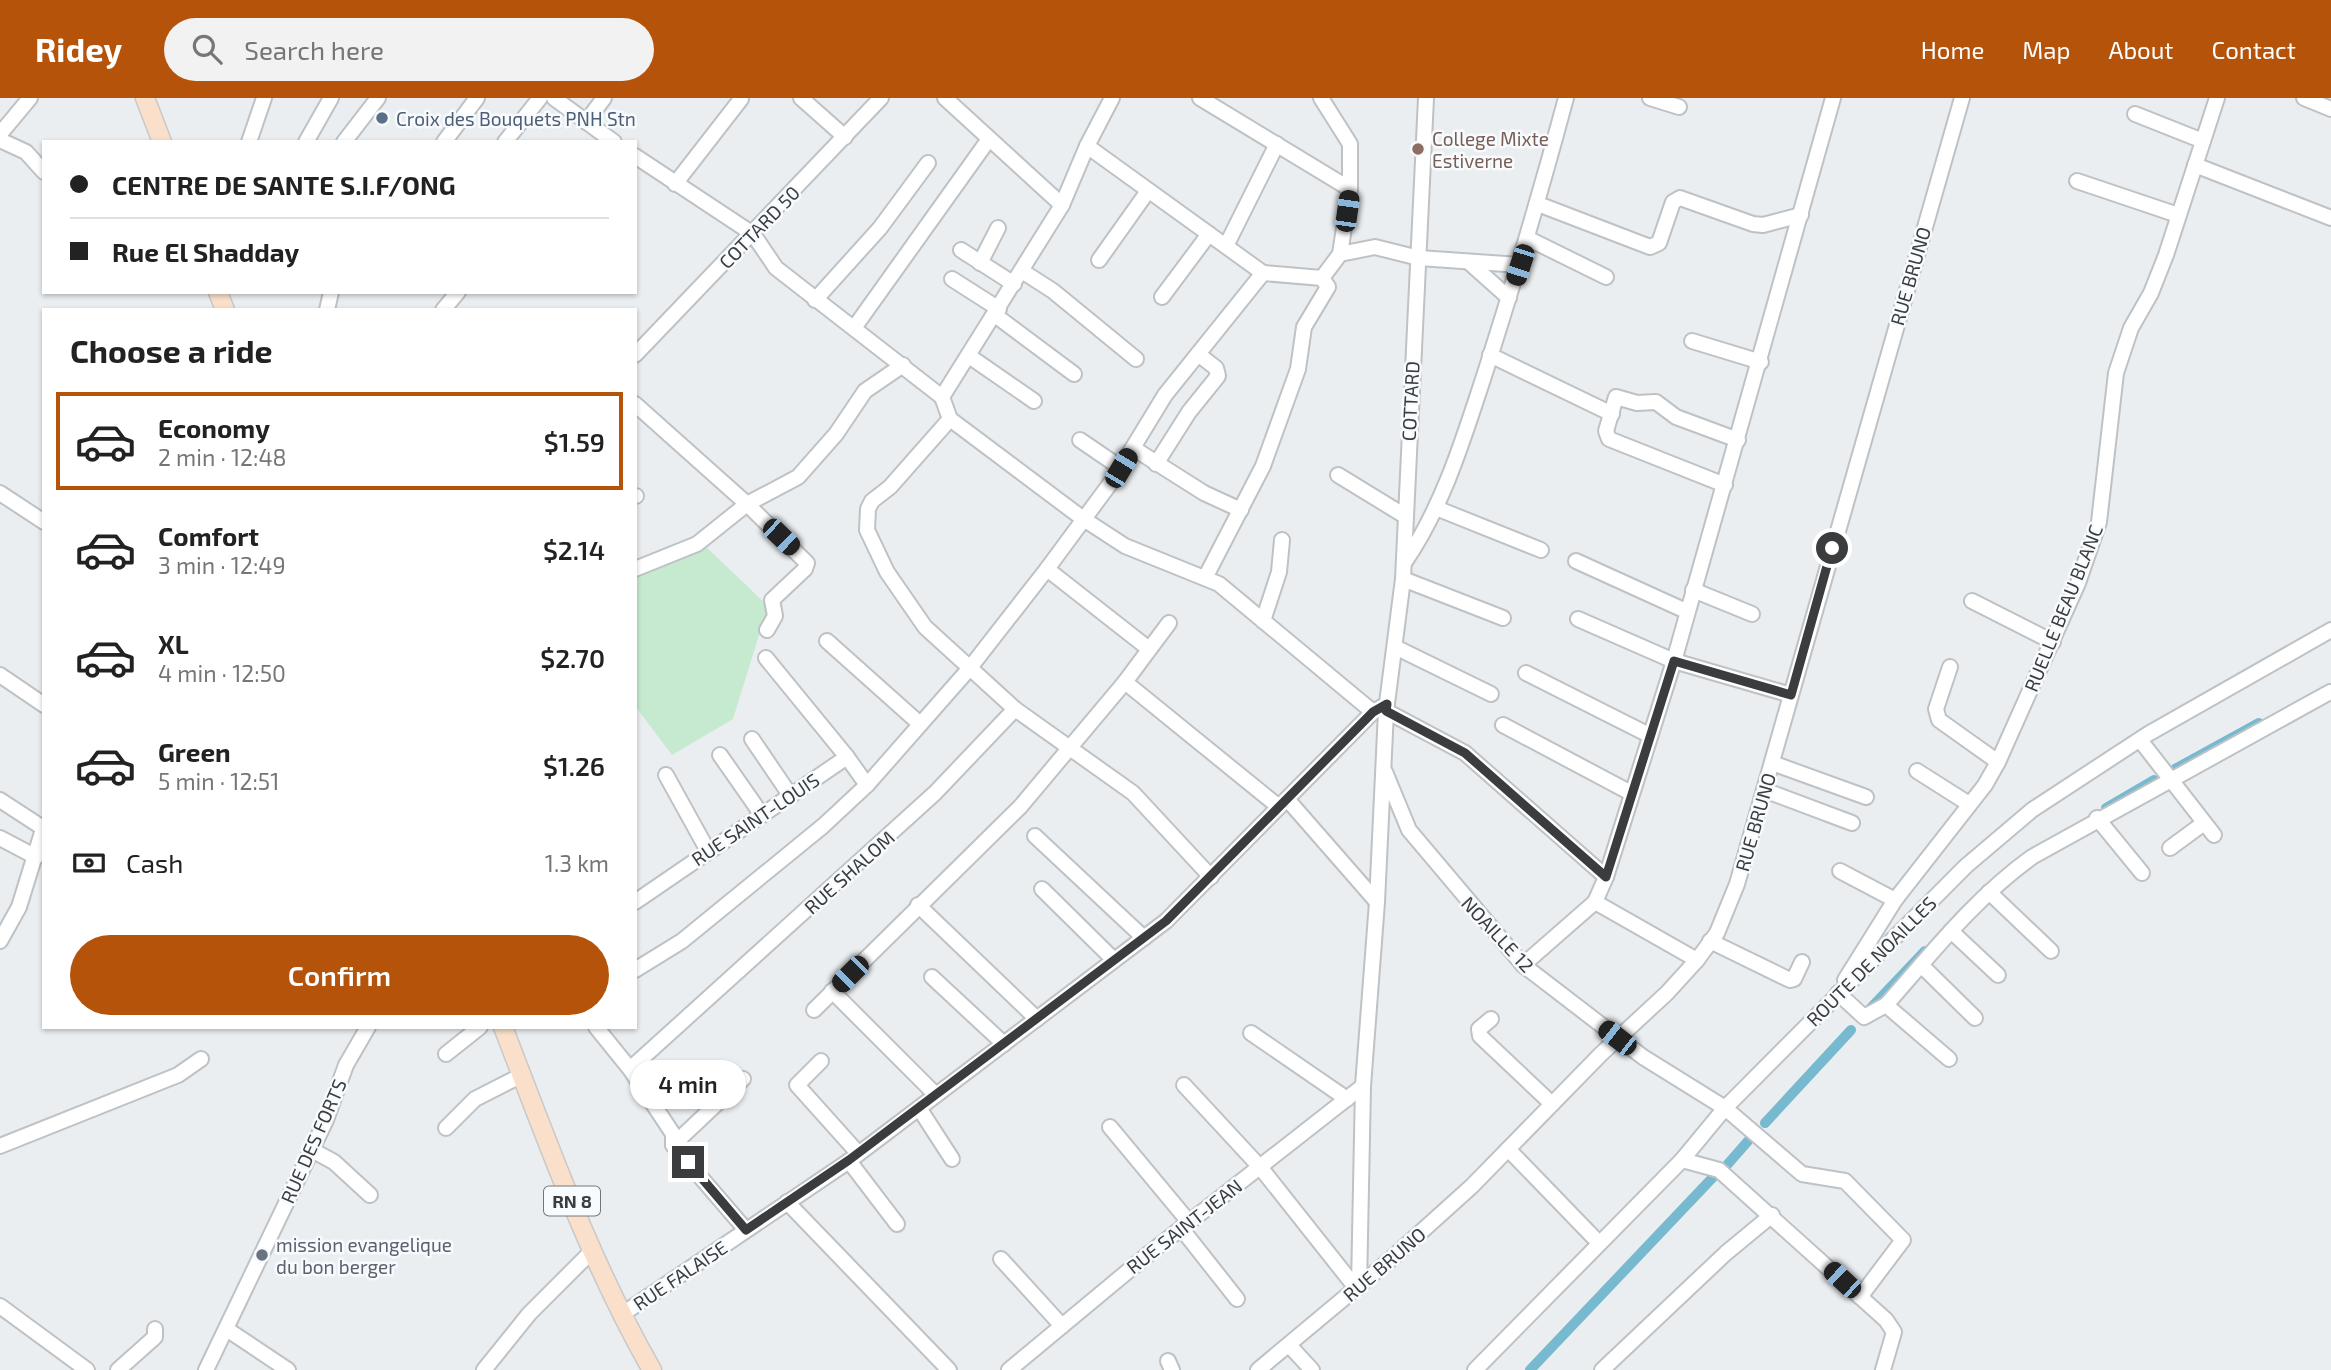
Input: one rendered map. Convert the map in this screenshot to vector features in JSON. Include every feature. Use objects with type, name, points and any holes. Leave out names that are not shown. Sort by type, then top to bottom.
[{"type":"main road","points":[[145,98],[161,140]]},
{"type":"main road","name":"RN 8","points":[[508,1030],[522,1075],[592,1251],[621,1315],[652,1370]]},
{"type":"street","points":[[0,134],[30,98]]},
{"type":"street","points":[[251,140],[264,98]]},
{"type":"street","points":[[307,140],[331,98]]},
{"type":"street","points":[[346,140],[378,98]]},
{"type":"street","points":[[446,140],[477,98]]},
{"type":"street","points":[[507,140],[540,98]]},
{"type":"street","points":[[554,98],[611,140]]},
{"type":"street","points":[[586,122],[604,98]]},
{"type":"street","points":[[801,98],[845,137]]},
{"type":"street","name":"COTTARD 50","points":[[637,353],[881,98]]},
{"type":"street","points":[[945,98],[1062,205]]},
{"type":"street","points":[[942,397],[1062,205],[1087,146],[1112,98]]},
{"type":"street","points":[[1321,98],[1350,144],[1350,189],[1340,254],[1322,278]]},
{"type":"street","name":"COTTARD","points":[[1357,1287],[1363,1086],[1377,902],[1383,768],[1382,709],[1395,647],[1403,579],[1426,98]]},
{"type":"street","points":[[1404,563],[1436,508],[1490,355],[1529,239],[1566,98]]},
{"type":"street","points":[[1650,98],[1679,107]]},
{"type":"street","points":[[1523,965],[1595,902],[1606,877],[1630,793],[1674,661],[1833,98]]},
{"type":"street","name":"RUE BRUNO","points":[[1258,1370],[1472,1186],[1617,1038],[1667,993],[1698,960],[1710,941],[1737,884],[1962,98]]},
{"type":"street","name":"RUELLE BEAU BLANC","points":[[1836,994],[1895,900],[1998,762],[2053,642],[2099,522],[2116,373],[2131,328],[2151,293],[2166,255],[2217,98]]},
{"type":"street","points":[[2304,98],[2331,109]]},
{"type":"street","points":[[675,184],[741,99]]},
{"type":"street","points":[[1203,99],[1350,189]]},
{"type":"street","points":[[2135,114],[2203,141]]},
{"type":"street","points":[[854,328],[989,139]]},
{"type":"street","points":[[0,140],[26,152],[42,170]]},
{"type":"street","points":[[1226,246],[1277,144]]},
{"type":"street","points":[[1087,146],[1263,273],[1322,278]]},
{"type":"street","points":[[637,157],[752,234],[776,268],[942,397],[950,419],[1082,518],[1125,546],[1228,590],[1264,621],[1382,709],[1465,753],[1606,877]]},
{"type":"street","points":[[815,300],[880,228],[928,163]]},
{"type":"street","points":[[2195,164],[2331,218]]},
{"type":"street","points":[[2077,181],[2178,215]]},
{"type":"street","points":[[1099,260],[1148,191]]},
{"type":"street","points":[[1538,204],[1650,247],[1660,243],[1673,202],[1680,198],[1753,224],[1763,225],[1801,215]]},
{"type":"street","points":[[980,263],[998,228]]},
{"type":"street","points":[[1162,296],[1209,234]]},
{"type":"street","points":[[1529,239],[1606,277]]},
{"type":"street","points":[[1340,254],[1376,247],[1419,258],[1471,264],[1520,265]]},
{"type":"street","points":[[961,250],[980,263],[1053,291],[1136,359]]},
{"type":"street","points":[[1471,264],[1509,298]]},
{"type":"street","points":[[637,969],[682,941],[823,826],[867,785],[969,669],[1047,569],[1121,468],[1166,395],[1263,273]]},
{"type":"street","points":[[1205,578],[1263,466],[1298,369],[1304,327],[1328,287],[1322,278]]},
{"type":"street","points":[[951,279],[1074,374]]},
{"type":"street","points":[[445,308],[456,294]]},
{"type":"street","points":[[1692,341],[1760,362]]},
{"type":"street","points":[[1156,464],[1189,412],[1217,376],[1216,368],[1198,354]]},
{"type":"street","points":[[1490,355],[1612,414]]},
{"type":"street","points":[[968,356],[1034,401]]},
{"type":"street","points":[[637,568],[697,544],[747,504],[798,477],[836,434],[865,391],[903,365]]},
{"type":"street","points":[[1725,485],[1614,442],[1606,431],[1618,396],[1637,402],[1653,401],[1676,416],[1738,440]]},
{"type":"street","points":[[637,406],[747,504],[807,564],[772,600],[775,615],[767,630]]},
{"type":"street","points":[[950,419],[890,487],[872,501],[868,509],[867,530],[887,572],[912,611],[969,669],[1015,709],[1133,793],[1211,877]]},
{"type":"street","points":[[1080,440],[1121,468]]},
{"type":"street","points":[[1133,449],[1204,493],[1241,510]]},
{"type":"street","points":[[1338,475],[1405,516]]},
{"type":"street","points":[[0,493],[42,522]]},
{"type":"street","points":[[1436,508],[1541,550]]},
{"type":"street","points":[[1264,621],[1279,572],[1282,540]]},
{"type":"street","points":[[1576,561],[1686,611]]},
{"type":"street","points":[[1047,569],[1149,649]]},
{"type":"street","points":[[1403,579],[1503,618]]},
{"type":"street","points":[[1693,590],[1752,614]]},
{"type":"street","points":[[1972,601],[2053,642]]},
{"type":"street","points":[[1578,619],[1674,661],[1791,695]]},
{"type":"street","points":[[814,1010],[1020,807],[1125,682],[1169,623]]},
{"type":"street","name":"ROUTE DE NOAILLES","points":[[1475,1370],[1682,1160],[1725,1108],[1836,994],[1966,866],[2023,818],[2140,740],[2331,630]]},
{"type":"street","points":[[827,641],[920,724]]},
{"type":"street","points":[[1395,647],[1491,694]]},
{"type":"street","points":[[766,658],[867,785]]},
{"type":"street","points":[[1950,667],[1936,709],[1939,720],[1998,762]]},
{"type":"street","points":[[1526,673],[1649,734]]},
{"type":"street","points":[[0,676],[42,704]]},
{"type":"street","points":[[1125,682],[1283,803],[1377,902]]},
{"type":"street","points":[[1836,994],[1864,1017],[1886,1005],[1989,892],[2032,857],[2097,818],[2330,692]]},
{"type":"street","name":"RUE SHALOM","points":[[630,1069],[935,793],[1015,709]]},
{"type":"street","name":"RUE FALAISE","points":[[621,1315],[853,1157],[1166,921],[1283,803],[1382,709]]},
{"type":"street","points":[[1503,725],[1630,793]]},
{"type":"street","points":[[752,739],[790,795]]},
{"type":"street","points":[[2140,740],[2214,835]]},
{"type":"street","points":[[720,755],[762,815]]},
{"type":"street","name":"RUE SAINT-LOUIS","points":[[637,901],[846,757]]},
{"type":"street","points":[[1772,763],[1866,797]]},
{"type":"street","name":"NOAILLE 12","points":[[1383,768],[1409,830],[1523,965],[1617,1038],[1674,1078],[1725,1108],[1802,1174],[1845,1181],[1903,1240],[1860,1297]]},
{"type":"street","points":[[1917,771],[1969,804]]},
{"type":"street","points":[[666,775],[708,851]]},
{"type":"street","points":[[1764,790],[1852,823]]},
{"type":"street","points":[[0,800],[42,826]]},
{"type":"street","points":[[2097,818],[2142,873]]},
{"type":"street","points":[[2170,848],[2204,823]]},
{"type":"street","points":[[1035,836],[1144,938]]},
{"type":"street","points":[[0,838],[39,856]]},
{"type":"street","points":[[1,934],[19,906],[39,856],[42,839]]},
{"type":"street","points":[[1840,871],[1895,900]]},
{"type":"street","points":[[1042,888],[1115,960]]},
{"type":"street","points":[[1989,892],[2051,951]]},
{"type":"street","points":[[1595,902],[1698,960]]},
{"type":"street","points":[[918,905],[1037,1018]]},
{"type":"street","points":[[1951,931],[1998,975]]},
{"type":"street","points":[[1710,941],[1790,980],[1794,979],[1802,962]]},
{"type":"street","points":[[1921,965],[1975,1018]]},
{"type":"street","points":[[932,977],[1004,1044]]},
{"type":"street","points":[[832,991],[936,1094]]},
{"type":"street","points":[[1886,1005],[1949,1059]]},
{"type":"street","points":[[1491,1020],[1479,1028],[1480,1036],[1552,1104]]},
{"type":"street","name":"RUE DES FORTS","points":[[206,1370],[228,1330],[249,1276],[312,1150],[346,1065],[367,1029]]},
{"type":"street","points":[[446,1054],[477,1029]]},
{"type":"street","points":[[598,1029],[630,1069],[673,1134],[673,1145],[746,1230]]},
{"type":"street","points":[[1251,1033],[1347,1099]]},
{"type":"street","points":[[0,1146],[178,1075],[201,1059]]},
{"type":"street","points":[[821,1061],[797,1086],[853,1157],[897,1224]]},
{"type":"street","points":[[446,1128],[475,1099],[522,1075]]},
{"type":"street","points":[[673,1145],[743,1079]]},
{"type":"street","points":[[1184,1085],[1260,1167],[1357,1287]]},
{"type":"street","name":"RUE SAINT-JEAN","points":[[1009,1370],[1185,1225],[1363,1086]]},
{"type":"street","points":[[919,1108],[952,1159]]},
{"type":"street","points":[[1110,1127],[1185,1225],[1237,1299]]},
{"type":"street","points":[[1508,1149],[1599,1243]]},
{"type":"street","points":[[312,1150],[334,1162],[370,1195]]},
{"type":"street","points":[[1682,1160],[1719,1170],[1886,1320],[1895,1332],[1883,1370]]},
{"type":"street","points":[[787,1202],[948,1370]]},
{"type":"street","points":[[1602,1370],[1726,1253],[1772,1215]]},
{"type":"street","points":[[484,1370],[529,1314],[592,1251]]},
{"type":"street","points":[[1001,1259],[1062,1326]]},
{"type":"street","points":[[0,1306],[87,1370]]},
{"type":"street","points":[[118,1370],[155,1337],[155,1329]]},
{"type":"street","points":[[228,1330],[288,1370]]},
{"type":"street","points":[[1289,1345],[1312,1370]]},
{"type":"green space","points":[[704,545],[768,606],[733,719],[672,755],[637,709],[637,573]]},
{"type":"waterway","points":[[2175,769],[2259,723]]},
{"type":"waterway","points":[[2106,808],[2154,780]]},
{"type":"waterway","points":[[1868,1011],[1925,951]]},
{"type":"waterway","points":[[1765,1123],[1851,1030]]},
{"type":"waterway","points":[[1727,1165],[1748,1141]]},
{"type":"waterway","points":[[1530,1370],[1717,1173]]},
{"type":"place","name":"Croix des Bouquets PNH Stn","points":[[382,118]]},
{"type":"place","name":"College Mixte Estiverne","points":[[1418,149]]},
{"type":"place","name":"mission evangelique du bon berger","points":[[262,1255]]},
{"type":"route","points":[[688,1162],[746,1230],[849,1160],[1166,921],[1373,712],[1387,704],[1386,711],[1465,753],[1532,808],[1606,877],[1644,748],[1674,661],[1791,695],[1832,548]]}]
